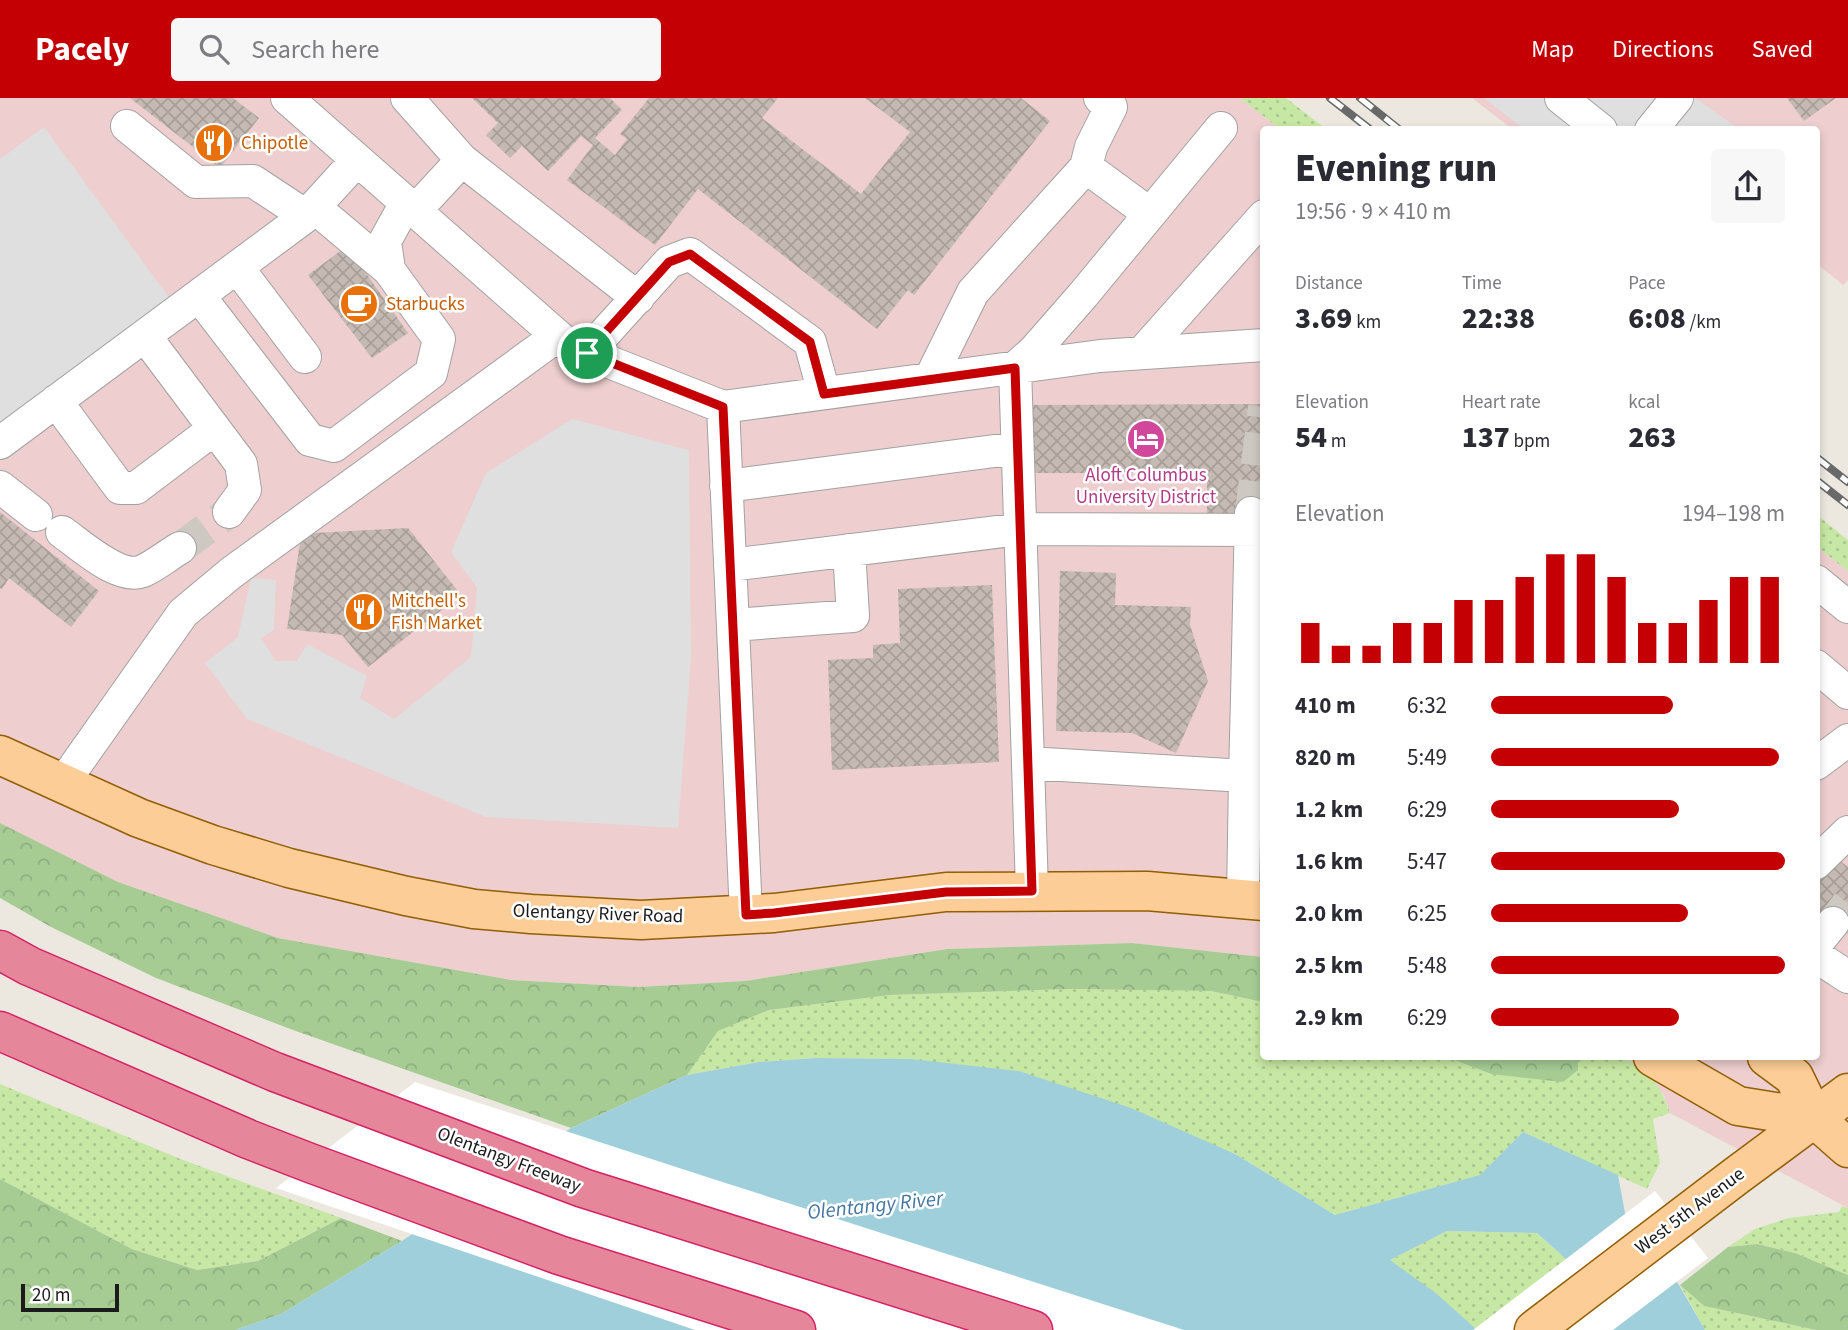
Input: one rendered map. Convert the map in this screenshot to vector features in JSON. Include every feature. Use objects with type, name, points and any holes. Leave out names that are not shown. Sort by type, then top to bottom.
[{"type":"highway","name":"Olentangy Freeway","points":[[0,950],[29,966],[275,1072],[583,1188],[1033,1330]]},
{"type":"highway","points":[[0,1031],[248,1139],[310,1163],[559,1255],[796,1330]]},
{"type":"main road","name":"Olentangy River Road","points":[[0,755],[139,818],[213,845],[289,869],[474,909],[641,920],[774,913],[946,892],[1147,891],[1253,900]]},
{"type":"main road","points":[[1658,1060],[1738,1106],[1814,1118]]},
{"type":"main road","points":[[1771,1060],[1794,1077],[1814,1118],[1848,1147]]},
{"type":"main road","name":"West 5th Avenue","points":[[1534,1330],[1848,1093]]},
{"type":"lane","points":[[287,98],[569,346],[723,407],[1100,356],[1260,345]]},
{"type":"lane","points":[[407,98],[461,160],[638,298]]},
{"type":"lane","points":[[929,379],[973,292],[1086,167],[1091,147],[1111,107],[1100,98]]},
{"type":"lane","points":[[1654,126],[1677,98]]},
{"type":"lane","points":[[127,126],[196,182],[253,181],[310,211],[362,248],[389,270],[439,339],[431,373],[334,446],[310,440],[199,296]]},
{"type":"lane","points":[[1032,891],[1015,368],[1034,351],[1221,128]]},
{"type":"lane","points":[[0,443],[310,211],[357,160]]},
{"type":"lane","points":[[389,270],[385,241],[410,207],[461,160]]},
{"type":"lane","points":[[1086,167],[1150,214]]},
{"type":"lane","points":[[1142,353],[1260,220]]},
{"type":"lane","points":[[587,353],[669,262],[690,254],[810,342],[824,394]]},
{"type":"lane","points":[[237,267],[305,357]]},
{"type":"lane","points":[[145,336],[241,464],[245,490],[229,512]]},
{"type":"lane","points":[[63,783],[183,613],[253,556],[557,336]]},
{"type":"lane","points":[[56,401],[120,488],[136,488],[214,429]]},
{"type":"lane","points":[[723,407],[746,915]]},
{"type":"lane","points":[[726,486],[1017,448]]},
{"type":"lane","points":[[0,487],[112,568],[131,573],[141,572],[180,548]]},
{"type":"lane","points":[[730,565],[1020,529],[1255,524],[1253,900]]},
{"type":"lane","points":[[733,625],[853,616],[849,550]]},
{"type":"lane","points":[[1820,584],[1848,607]]},
{"type":"lane","points":[[1820,669],[1848,693]]},
{"type":"lane","points":[[1820,761],[1848,740]]},
{"type":"lane","points":[[1028,763],[1254,778]]},
{"type":"lane","points":[[1820,859],[1848,832]]},
{"type":"lane","points":[[1820,959],[1848,977]]},
{"type":"shaded area","points":[[0,98],[1240,98],[1276,126],[1260,126],[1260,957],[1132,943],[947,949],[745,981],[639,987],[511,980],[278,938],[118,882],[0,823]]},
{"type":"shaded area","points":[[1472,98],[1848,98],[1848,280],[1843,285],[1820,266],[1820,126],[1508,126]]},
{"type":"shaded area","points":[[1484,98],[1695,98],[1735,126],[1520,126]]},
{"type":"shaded area","points":[[44,127],[179,311],[0,443],[0,159]]},
{"type":"shaded area","points":[[572,419],[689,450],[691,657],[678,828],[486,817],[247,719],[205,663],[238,637],[251,578],[276,580],[274,630],[261,638],[276,661],[297,661],[307,644],[367,676],[360,698],[394,719],[471,657],[477,588],[451,552],[486,473]]},
{"type":"shaded area","points":[[1820,549],[1848,571],[1848,1208],[1670,1113],[1664,1095],[1637,1065],[1624,1060],[1820,1060]]},
{"type":"green space","points":[[1240,98],[1286,98],[1322,126],[1276,126]]},
{"type":"green space","points":[[1820,517],[1848,540],[1848,571],[1820,549]]},
{"type":"green space","points":[[0,823],[118,882],[278,938],[511,980],[639,987],[745,981],[947,949],[1132,943],[1260,957],[1260,1001],[1211,991],[1070,989],[890,995],[769,1010],[718,1031],[687,1075],[571,1128],[293,1030],[156,978],[51,927],[0,898]]},
{"type":"green space","points":[[1070,989],[1211,991],[1260,1001],[1260,1060],[1455,1060],[1491,1074],[1577,1070],[1578,1060],[1628,1060],[1652,1078],[1670,1113],[1653,1119],[1660,1163],[1647,1189],[1523,1132],[1481,1175],[1335,1215],[1235,1154],[911,1059],[817,1058],[759,1062],[687,1075],[718,1031],[769,1010],[890,995]]},
{"type":"green space","points":[[1455,1060],[1578,1060],[1578,1070],[1563,1082],[1491,1074]]},
{"type":"green space","points":[[0,1084],[183,1160],[341,1218],[258,1261],[197,1270],[132,1249],[0,1179]]},
{"type":"green space","points":[[0,1179],[132,1249],[197,1270],[258,1261],[341,1218],[402,1241],[281,1314],[235,1330],[0,1330]]},
{"type":"green space","points":[[1842,1206],[1848,1208],[1848,1275],[1795,1253],[1757,1244],[1728,1247],[1755,1229],[1788,1218],[1839,1212]]},
{"type":"green space","points":[[1447,1231],[1537,1233],[1564,1257],[1612,1330],[1477,1330],[1390,1260]]},
{"type":"green space","points":[[1757,1244],[1795,1253],[1848,1275],[1848,1330],[1816,1330],[1704,1306],[1680,1285],[1728,1247]]},
{"type":"green space","points":[[1680,1285],[1704,1306],[1816,1330],[1705,1330]]},
{"type":"water","name":"Olentangy River","points":[[817,1058],[911,1059],[1019,1071],[1131,1108],[1235,1154],[1335,1215],[1480,1175],[1523,1132],[1618,1175],[1625,1213],[1679,1285],[1705,1330],[1612,1330],[1564,1257],[1537,1233],[1447,1231],[1390,1260],[1437,1294],[1477,1330],[235,1330],[281,1314],[402,1241],[571,1128],[687,1075],[759,1062]]},
{"type":"pier","points":[[415,1082],[1184,1330],[695,1330],[276,1188]]},
{"type":"pier","points":[[1655,1191],[1708,1258],[1613,1330],[1473,1330]]},
{"type":"building","name":"Chipotle","points":[[130,98],[233,98],[259,118],[220,168]]},
{"type":"building","points":[[472,98],[610,98],[622,110],[595,138],[615,155],[627,139],[620,134],[649,98],[778,98],[762,118],[861,194],[910,132],[865,98],[1021,98],[1050,121],[914,295],[908,290],[877,329],[698,189],[655,245],[567,180],[593,145],[581,136],[548,171],[522,146],[510,158],[486,135],[498,123]]},
{"type":"building","points":[[1787,98],[1836,98],[1804,121]]},
{"type":"building","name":"Starbucks","points":[[347,246],[408,333],[372,358],[308,275]]},
{"type":"building","name":"Aloft Columbus University District","points":[[1260,404],[1260,513],[1207,513],[1207,473],[1028,473],[1028,405]]},
{"type":"building","points":[[0,512],[99,591],[71,627],[9,578],[2,589],[0,588]]},
{"type":"building","name":"Mitchell's Fish Market","points":[[408,528],[461,595],[368,667],[342,635],[287,629],[300,543],[314,533]]},
{"type":"building","points":[[1060,571],[1116,573],[1115,605],[1191,607],[1190,625],[1208,681],[1176,753],[1132,733],[1056,731]]},
{"type":"building","points":[[992,585],[999,762],[832,770],[828,660],[873,658],[873,645],[900,643],[898,589]]},
{"type":"building","points":[[1834,856],[1848,867],[1848,934],[1820,913],[1820,874]]},
{"type":"tunnel","points":[[1251,513],[1260,440]]},
{"type":"tunnel","points":[[180,548],[229,512]]},
{"type":"tunnel","points":[[1833,923],[1848,903]]},
{"type":"railway","points":[[1330,98],[1366,126]]},
{"type":"railway","points":[[1360,98],[1395,126]]},
{"type":"railway","points":[[1820,460],[1848,482]]},
{"type":"railway","points":[[1820,483],[1848,505]]},
{"type":"place","name":"Chipotle","points":[[214,143]]},
{"type":"place","name":"Starbucks","points":[[359,304]]},
{"type":"place","name":"Aloft Columbus University District","points":[[1146,439]]},
{"type":"place","name":"Mitchell's Fish Market","points":[[364,612]]},
{"type":"route","points":[[690,254],[810,342],[824,394],[1015,368],[1032,891],[946,892],[746,915],[723,407],[587,353],[669,262],[690,254]]}]
